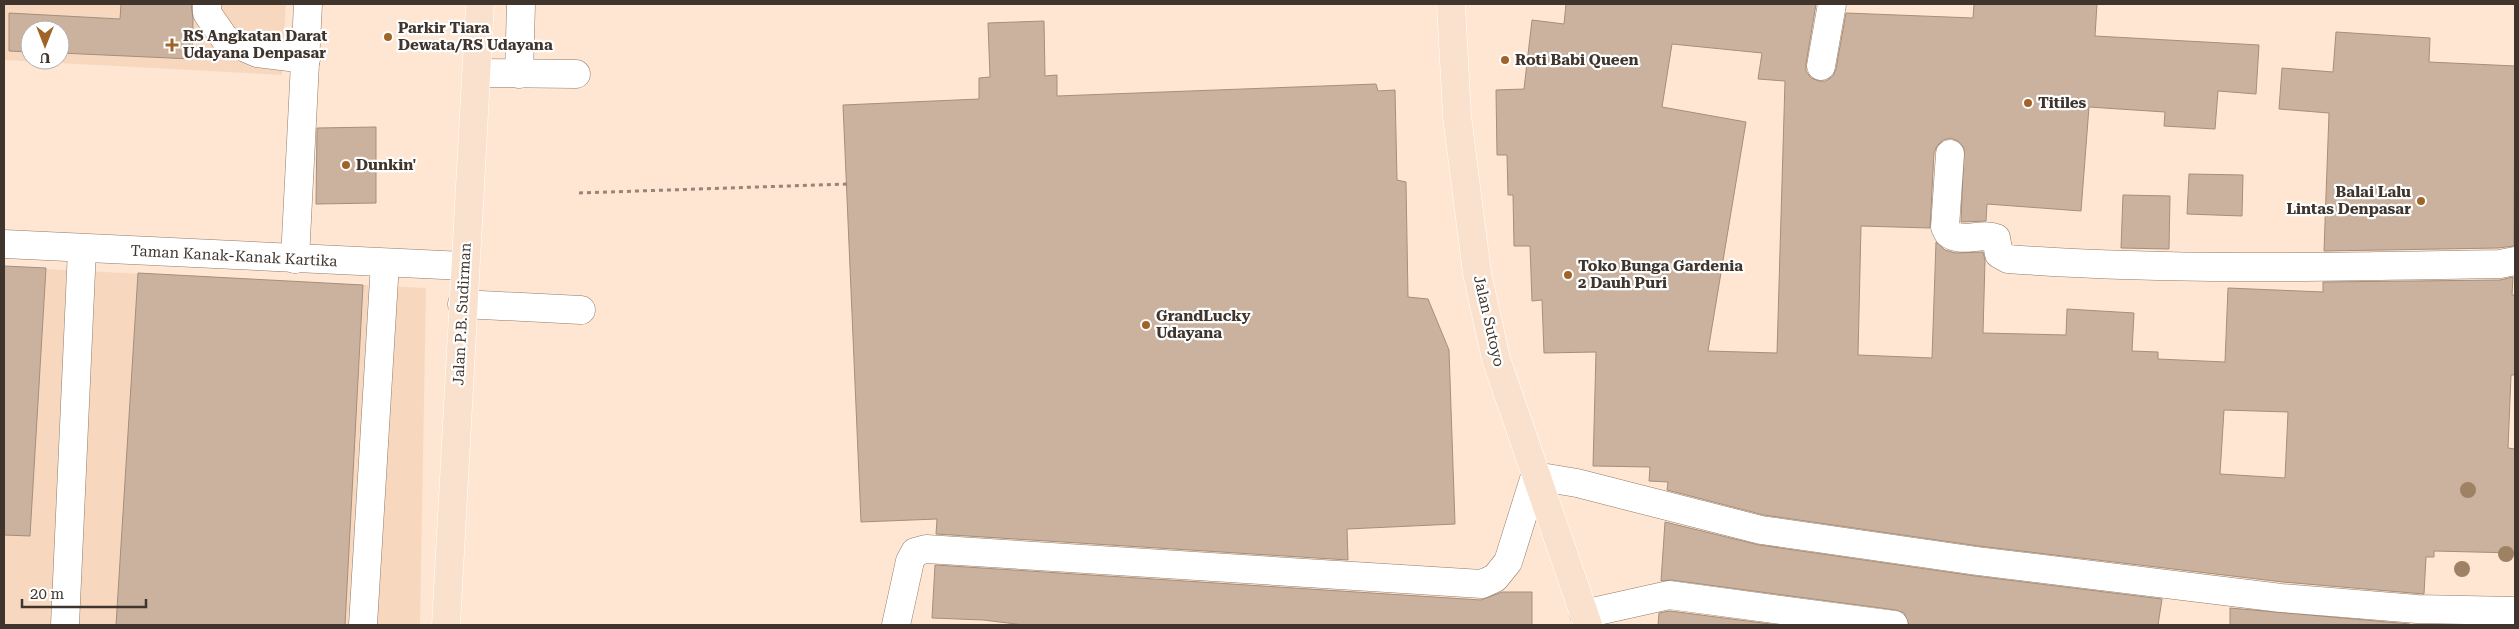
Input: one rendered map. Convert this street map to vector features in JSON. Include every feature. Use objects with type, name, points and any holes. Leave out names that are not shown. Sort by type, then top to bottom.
[{"type":"main road","name":"Jalan P.B. Sudirman","points":[[446,625],[464,266],[480,4]]},
{"type":"main road","name":"Jalan Sutoyo","points":[[1451,4],[1457,116],[1477,272],[1496,358],[1586,620]]},
{"type":"street","points":[[207,4],[207,12],[226,39],[257,53],[306,59]]},
{"type":"street","points":[[295,259],[308,4]]},
{"type":"street","points":[[519,74],[521,4]]},
{"type":"street","points":[[1821,66],[1832,4]]},
{"type":"street","points":[[477,73],[576,74]]},
{"type":"street","points":[[1950,154],[1945,227],[1948,233],[1958,238],[1989,236],[1996,238],[1999,254],[2008,259],[2102,266],[2308,268],[2500,264],[2515,261]]},
{"type":"street","name":"Taman Kanak-Kanak Kartika","points":[[4,244],[464,266]]},
{"type":"street","points":[[65,625],[82,249]]},
{"type":"street","points":[[363,625],[385,263]]},
{"type":"street","points":[[462,304],[581,310]]},
{"type":"street","points":[[896,625],[910,561],[915,552],[926,549],[1482,584],[1495,578],[1508,562],[1535,476],[1577,483],[1761,530],[1977,561],[2281,598],[2417,609],[2515,612]]},
{"type":"street","points":[[1586,620],[1669,595],[1894,625]]},
{"type":"path","points":[[579,193],[847,184]]},
{"type":"shaded area","name":"RS Angkatan Darat Udayana Denpasar","points":[[4,4],[286,4],[282,75],[70,64],[70,20],[20,20],[20,61],[4,60]]},
{"type":"shaded area","points":[[4,267],[426,288],[420,625],[4,625]]},
{"type":"building","points":[[121,4],[191,4],[193,19],[192,59],[70,53],[70,20],[20,20],[20,52],[9,51],[9,13],[120,19]]},
{"type":"building","points":[[1566,4],[1816,4],[1806,71],[1811,78],[1819,81],[1826,81],[1833,76],[1836,69],[1846,13],[1973,18],[1974,4],[2097,4],[2095,36],[2259,45],[2256,94],[2218,91],[2215,129],[2164,126],[2165,112],[2089,107],[2081,211],[1987,204],[1986,221],[1961,222],[1964,148],[1958,141],[1951,138],[1943,140],[1937,146],[1934,153],[1930,228],[1861,226],[1858,355],[1932,358],[1936,242],[1945,250],[1955,253],[1983,252],[1985,260],[1983,333],[2066,335],[2067,309],[2134,313],[2132,351],[2158,352],[2158,359],[2225,362],[2228,288],[2323,292],[2323,282],[2500,280],[2513,277],[2512,295],[2515,295],[2515,375],[2511,375],[2508,448],[2515,449],[2515,553],[2434,551],[2434,557],[2426,557],[2424,594],[2283,582],[1979,546],[1764,515],[1667,490],[1668,482],[1649,481],[1650,467],[1593,466],[1596,352],[1544,353],[1542,300],[1532,301],[1530,246],[1514,246],[1513,195],[1508,195],[1507,155],[1497,155],[1496,90],[1524,89],[1532,20],[1564,24]],"holes":[[[1672,44],[1762,53],[1758,79],[1785,81],[1777,353],[1708,351],[1746,122],[1662,107]],[[2224,410],[2288,412],[2285,478],[2220,474]]]},
{"type":"building","name":"GrandLucky Udayana","points":[[1044,21],[1045,76],[1057,75],[1057,96],[1376,84],[1378,91],[1395,90],[1397,180],[1406,182],[1408,297],[1428,299],[1449,350],[1455,524],[1347,529],[1348,560],[936,534],[937,519],[861,522],[843,105],[979,99],[979,78],[990,77],[988,23]]},
{"type":"building","points":[[2336,32],[2430,38],[2429,62],[2515,66],[2514,246],[2498,248],[2324,251],[2329,113],[2279,109],[2282,68],[2333,72]]},
{"type":"building","name":"Dunkin'","points":[[376,127],[376,203],[316,204],[317,128]]},
{"type":"building","points":[[2189,174],[2243,175],[2242,216],[2187,214]]},
{"type":"building","points":[[2123,195],[2170,196],[2169,249],[2121,248]]},
{"type":"building","points":[[4,266],[46,268],[30,536],[4,535]]},
{"type":"building","points":[[138,273],[363,285],[345,625],[116,625]]},
{"type":"building","points":[[1665,522],[1759,545],[1975,576],[2162,599],[2158,625],[1909,625],[1904,613],[1896,610],[1671,580],[1661,581]]},
{"type":"building","points":[[935,565],[1481,600],[1502,592],[1532,592],[1532,625],[1024,625],[983,620],[932,618]]},
{"type":"building","points":[[2230,608],[2410,624],[2410,625],[2230,625]]},
{"type":"building","points":[[1670,611],[1778,625],[1658,625],[1659,613]]},
{"type":"place","name":"Parkir Tiara Dewata/RS Udayana","points":[[388,37]]},
{"type":"place","name":"RS Angkatan Darat Udayana Denpasar","points":[[172,45]]},
{"type":"place","name":"Roti Babi Queen","points":[[1505,60]]},
{"type":"place","name":"Titiles","points":[[2028,103]]},
{"type":"place","name":"Dunkin'","points":[[346,165]]},
{"type":"place","name":"Balai Lalu Lintas Denpasar","points":[[2421,201]]},
{"type":"place","name":"Toko Bunga Gardenia 2 Dauh Puri","points":[[1568,275]]},
{"type":"place","name":"GrandLucky Udayana","points":[[1146,325]]}]
